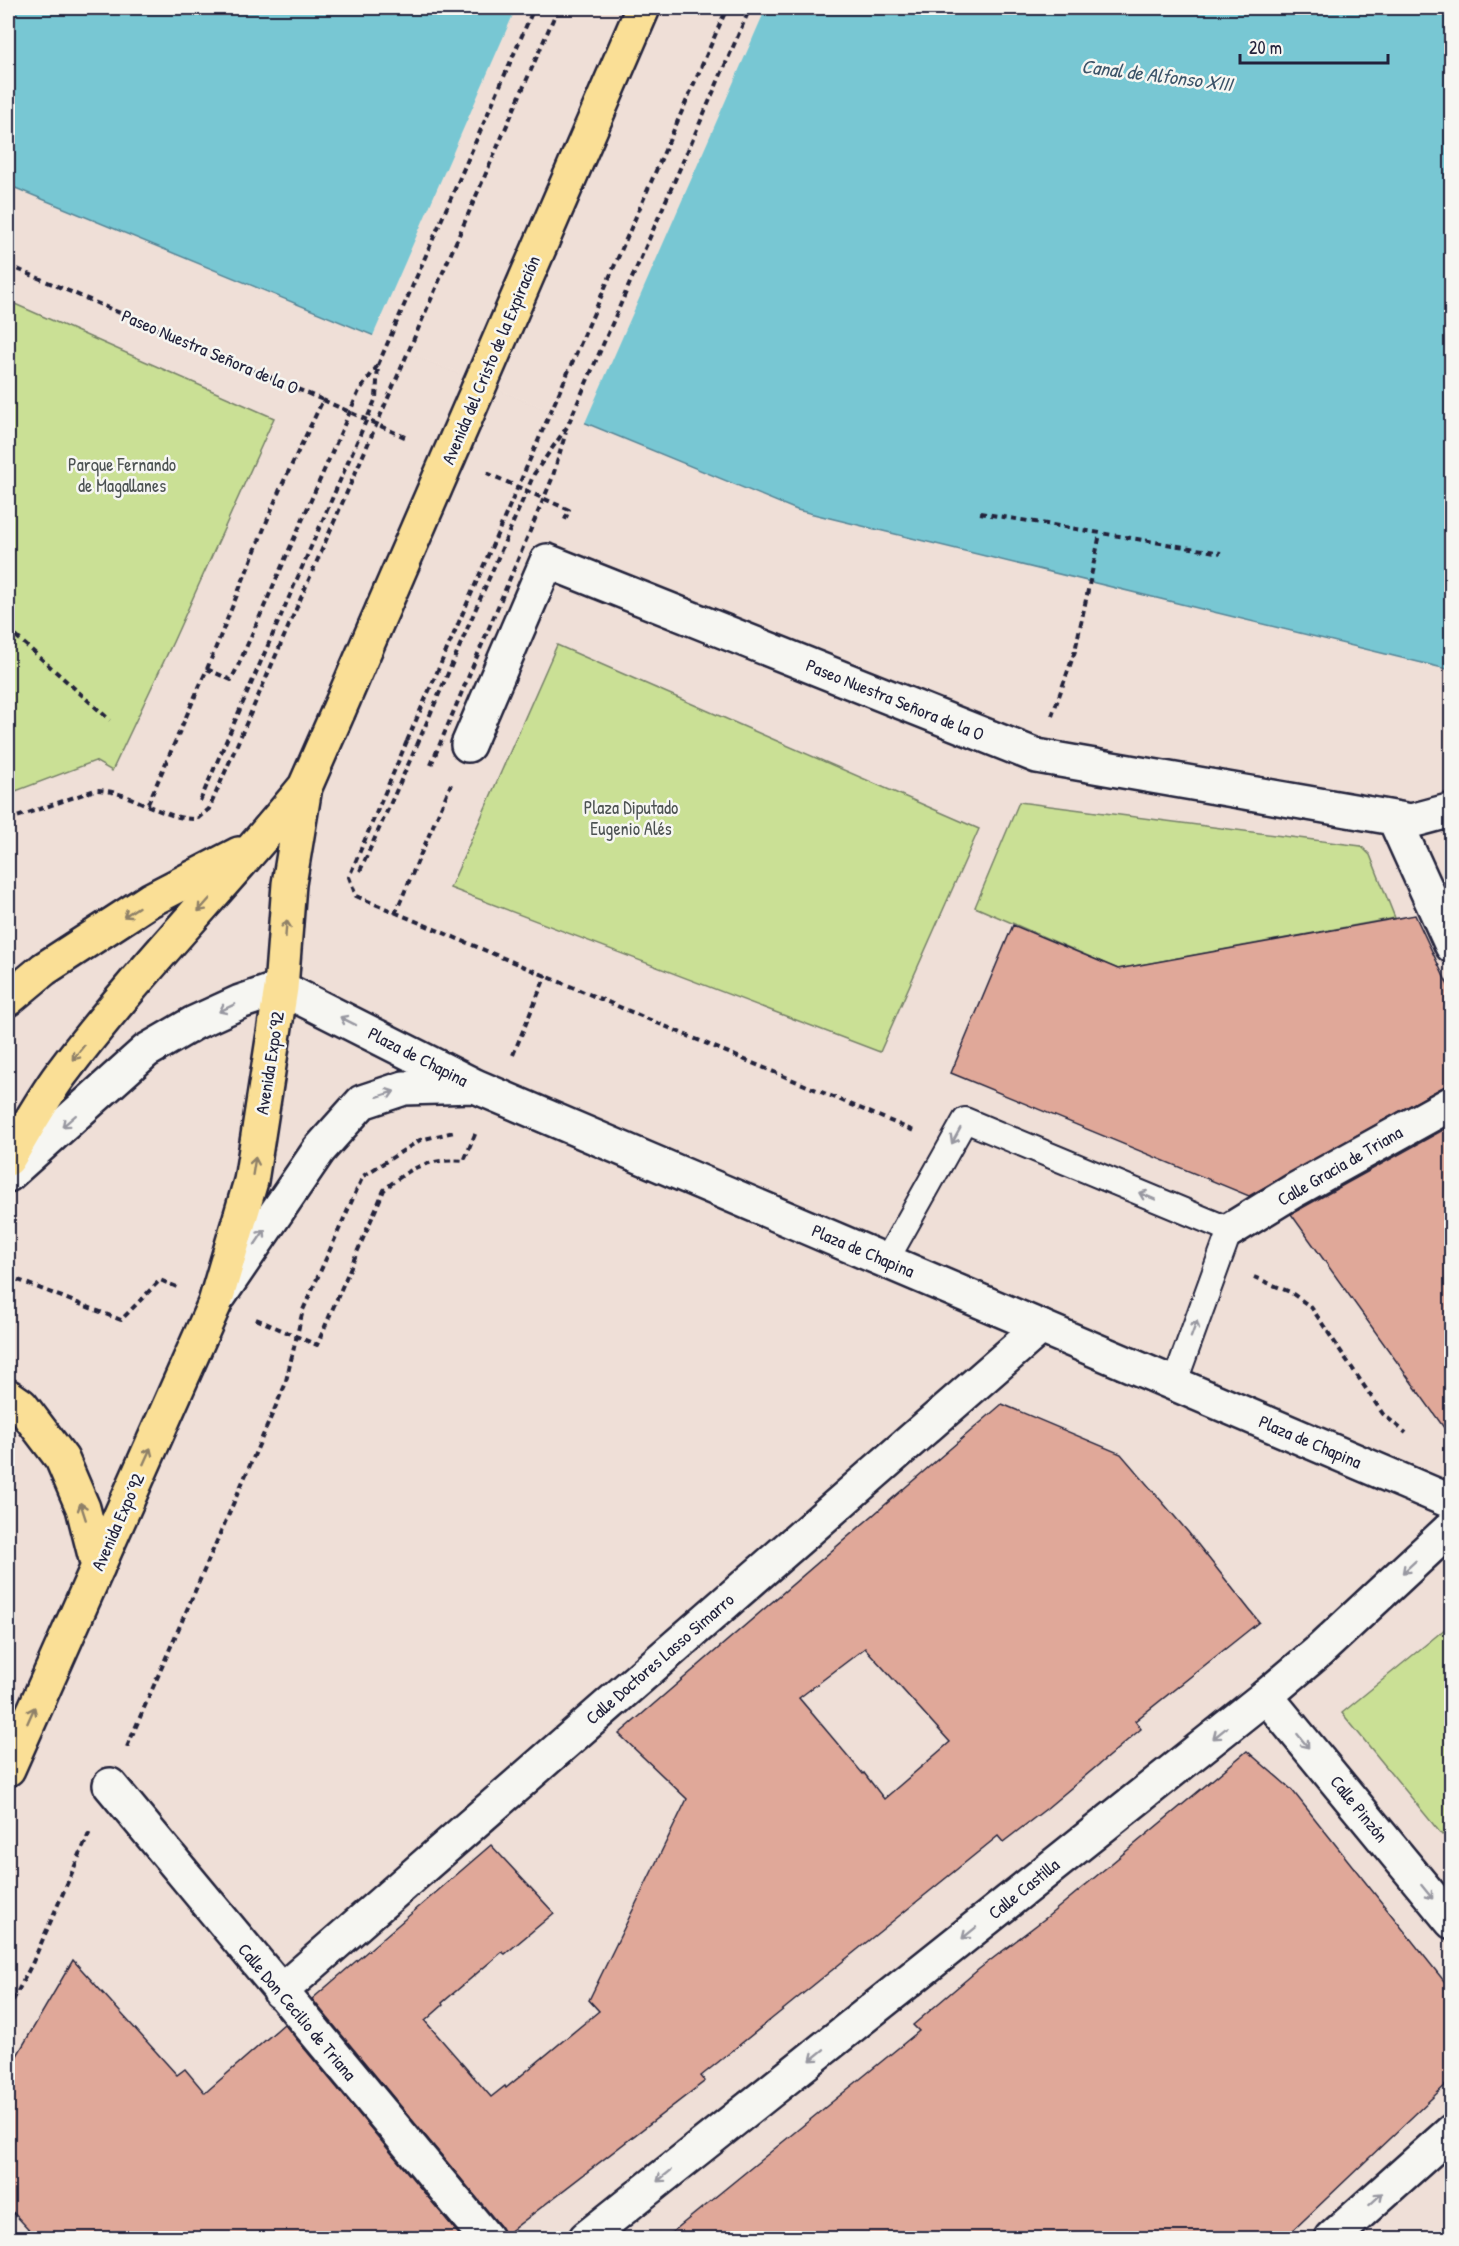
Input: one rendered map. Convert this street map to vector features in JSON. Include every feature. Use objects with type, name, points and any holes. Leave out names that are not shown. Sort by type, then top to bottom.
[{"type":"main road","name":"Avenida del Cristo de la Expiración","points":[[305,787],[644,8]]},
{"type":"main road","points":[[8,1159],[60,1076],[126,992],[257,845],[305,787]]},
{"type":"main road","name":"Avenida Expo´92","points":[[8,1768],[215,1303],[251,1181],[281,988],[289,884],[305,787]]},
{"type":"main road","points":[[8,999],[44,969],[150,900],[257,845]]},
{"type":"main road","points":[[8,1396],[21,1405],[62,1459],[82,1508],[98,1567]]},
{"type":"street","name":"Paseo Nuestra Señora de la O","points":[[468,745],[547,561],[1037,756],[1411,821],[1452,810]]},
{"type":"street","points":[[1394,818],[1452,946]]},
{"type":"street","points":[[8,1175],[146,1050],[222,1011],[281,988]]},
{"type":"street","name":"Plaza de Chapina","points":[[281,988],[475,1086],[1452,1502]]},
{"type":"street","points":[[215,1303],[319,1150],[362,1102],[404,1089],[475,1086]]},
{"type":"street","name":"Calle Gracia de Triana","points":[[1230,1230],[1295,1190],[1452,1103]]},
{"type":"street","name":"Calle Doctores Lasso Simarro","points":[[279,1992],[1041,1327]]},
{"type":"street","name":"Calle Castilla","points":[[586,2238],[1266,1696],[1318,1652],[1452,1527]]},
{"type":"street","name":"Calle Pinzón","points":[[1266,1696],[1452,1922]]},
{"type":"street","name":"Calle Don Cecilio de Triana","points":[[110,1785],[279,1992],[486,2238]]},
{"type":"street","points":[[1332,2238],[1452,2131]]},
{"type":"lane","points":[[886,1261],[965,1119],[1230,1230],[1174,1384]]},
{"type":"path","points":[[147,806],[207,669],[231,681],[359,391],[378,365],[534,8]]},
{"type":"path","points":[[8,820],[95,790],[111,790],[181,819],[197,819],[209,809],[558,8]]},
{"type":"path","points":[[727,8],[349,877],[356,896],[395,914],[546,975],[923,1135]]},
{"type":"path","points":[[431,765],[552,479],[567,427],[750,8]]},
{"type":"path","name":"Paseo Nuestra Señora de la O","points":[[8,265],[323,400],[280,489],[207,669]]},
{"type":"path","points":[[200,801],[376,398],[378,365]]},
{"type":"path","points":[[360,871],[534,474],[567,427]]},
{"type":"path","points":[[980,513],[1221,553]]},
{"type":"path","points":[[1037,756],[1075,651],[1100,534]]},
{"type":"path","points":[[8,629],[110,720]]},
{"type":"path","points":[[395,914],[468,745]]},
{"type":"path","points":[[514,1052],[546,975]]},
{"type":"path","points":[[8,2010],[32,1964],[285,1385],[303,1310],[363,1176],[420,1140],[456,1132]]},
{"type":"path","points":[[266,1323],[317,1345],[384,1190],[398,1178],[422,1164],[443,1159],[464,1161],[473,1139]]},
{"type":"path","points":[[8,1276],[122,1320],[160,1280]]},
{"type":"green space","name":"Parque Fernando de Magallanes","points":[[8,301],[274,418],[112,771],[95,761],[8,794]]},
{"type":"green space","name":"Plaza Diputado Eugenio Alés","points":[[557,645],[979,829],[880,1052],[450,888]]},
{"type":"green space","points":[[1019,802],[1361,846],[1370,855],[1395,918],[1118,969],[975,907]]},
{"type":"green space","points":[[1451,1624],[1452,1828],[1442,1835],[1342,1713]]},
{"type":"water","name":"Canal de Alfonso XIII","points":[[8,8],[1451,8],[1451,670],[797,510],[8,185]]},
{"type":"pier","points":[[516,8],[766,8],[584,425],[372,338]]},
{"type":"building","points":[[1415,915],[1452,994],[1452,1084],[1249,1196],[951,1073],[1013,925],[1118,969]]},
{"type":"building","points":[[1452,1125],[1452,1439],[1291,1214]]},
{"type":"building","points":[[1002,1404],[1121,1454],[1188,1532],[1259,1622],[1135,1721],[1141,1729],[1046,1809],[1003,1842],[998,1836],[701,2076],[705,2081],[504,2236],[500,2226],[312,1999],[491,1845],[554,1913],[505,1954],[502,1952],[442,2003],[443,2005],[425,2021],[491,2097],[505,2086],[506,2088],[599,2011],[589,2000],[687,1799],[619,1734]],"holes":[[[865,1648],[950,1742],[884,1799],[799,1698]]]},
{"type":"building","points":[[1247,1751],[1292,1790],[1452,1991],[1452,2079],[1285,2238],[665,2238],[919,2031],[913,2025],[979,1969],[1047,1917]]},
{"type":"building","points":[[73,1960],[177,2075],[185,2069],[205,2093],[284,2024],[462,2238],[37,2238],[8,2207],[8,2071]]}]
